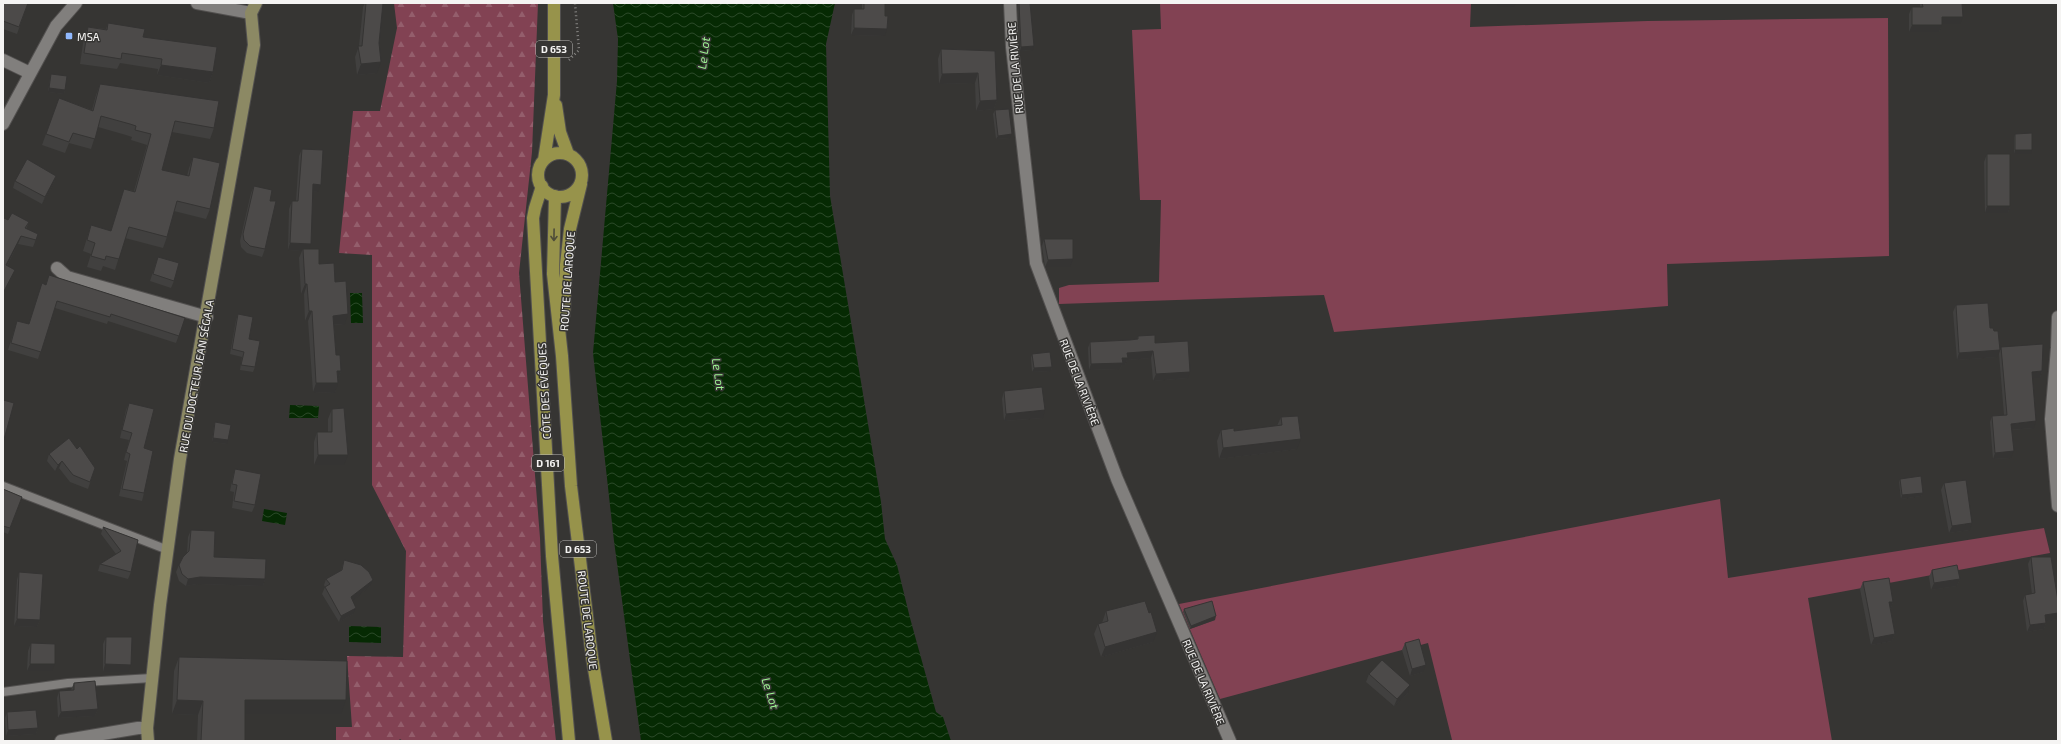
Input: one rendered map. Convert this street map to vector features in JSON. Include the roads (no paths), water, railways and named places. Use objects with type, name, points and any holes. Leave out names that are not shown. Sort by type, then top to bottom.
[{"type":"main road","name":"D 653","points":[[544,160],[554,95],[554,3]]},
{"type":"main road","name":"D 653","points":[[554,95],[560,132],[568,154]]},
{"type":"main road","points":[[555,153],[568,154],[580,163],[583,177],[581,184],[570,195],[555,196],[545,191],[538,173],[544,160],[555,153]]},
{"type":"main road","name":"ROUTE DE LAROQUE","points":[[562,356],[566,265],[570,229],[581,184]]},
{"type":"main road","name":"CÔTE DES ÉVÊQUES","points":[[542,186],[533,218],[544,382],[552,556],[569,741]]},
{"type":"main road","name":"ROUTE DE LAROQUE","points":[[555,196],[553,274],[562,356],[570,486],[592,657],[606,741]]},
{"type":"street","points":[[3,124],[56,26],[76,3]]},
{"type":"street","points":[[197,3],[254,8]]},
{"type":"street","name":"RUE DE LA RIVIÈRE","points":[[1010,3],[1011,45],[1036,263],[1117,479],[1230,741]]},
{"type":"street","name":"RUE DU DOCTEUR JEAN SÉGALA","points":[[148,741],[147,728],[152,678],[180,459],[207,317],[254,45],[254,8]]},
{"type":"street","points":[[3,60],[30,73]]},
{"type":"street","points":[[57,268],[67,277],[207,317]]},
{"type":"street","points":[[2058,317],[2057,348],[2050,419],[2058,506]]},
{"type":"street","points":[[61,741],[138,728],[147,728]]},
{"type":"lane","points":[[3,486],[168,550]]},
{"type":"lane","points":[[3,692],[68,683],[152,678]]},
{"type":"water","name":"Le Lot","points":[[613,3],[835,3],[826,44],[830,196],[881,502],[885,539],[897,565],[936,712],[943,717],[951,741],[641,741],[614,541],[593,353],[617,81],[618,39]]},
{"type":"water","points":[[350,293],[362,293],[363,323],[351,323]]},
{"type":"water","points":[[290,405],[319,406],[318,418],[289,418]]},
{"type":"water","points":[[264,509],[287,513],[285,525],[262,521]]},
{"type":"water","points":[[349,626],[381,627],[381,643],[349,642]]},
{"type":"place","name":"MSA","points":[[69,36]]}]
